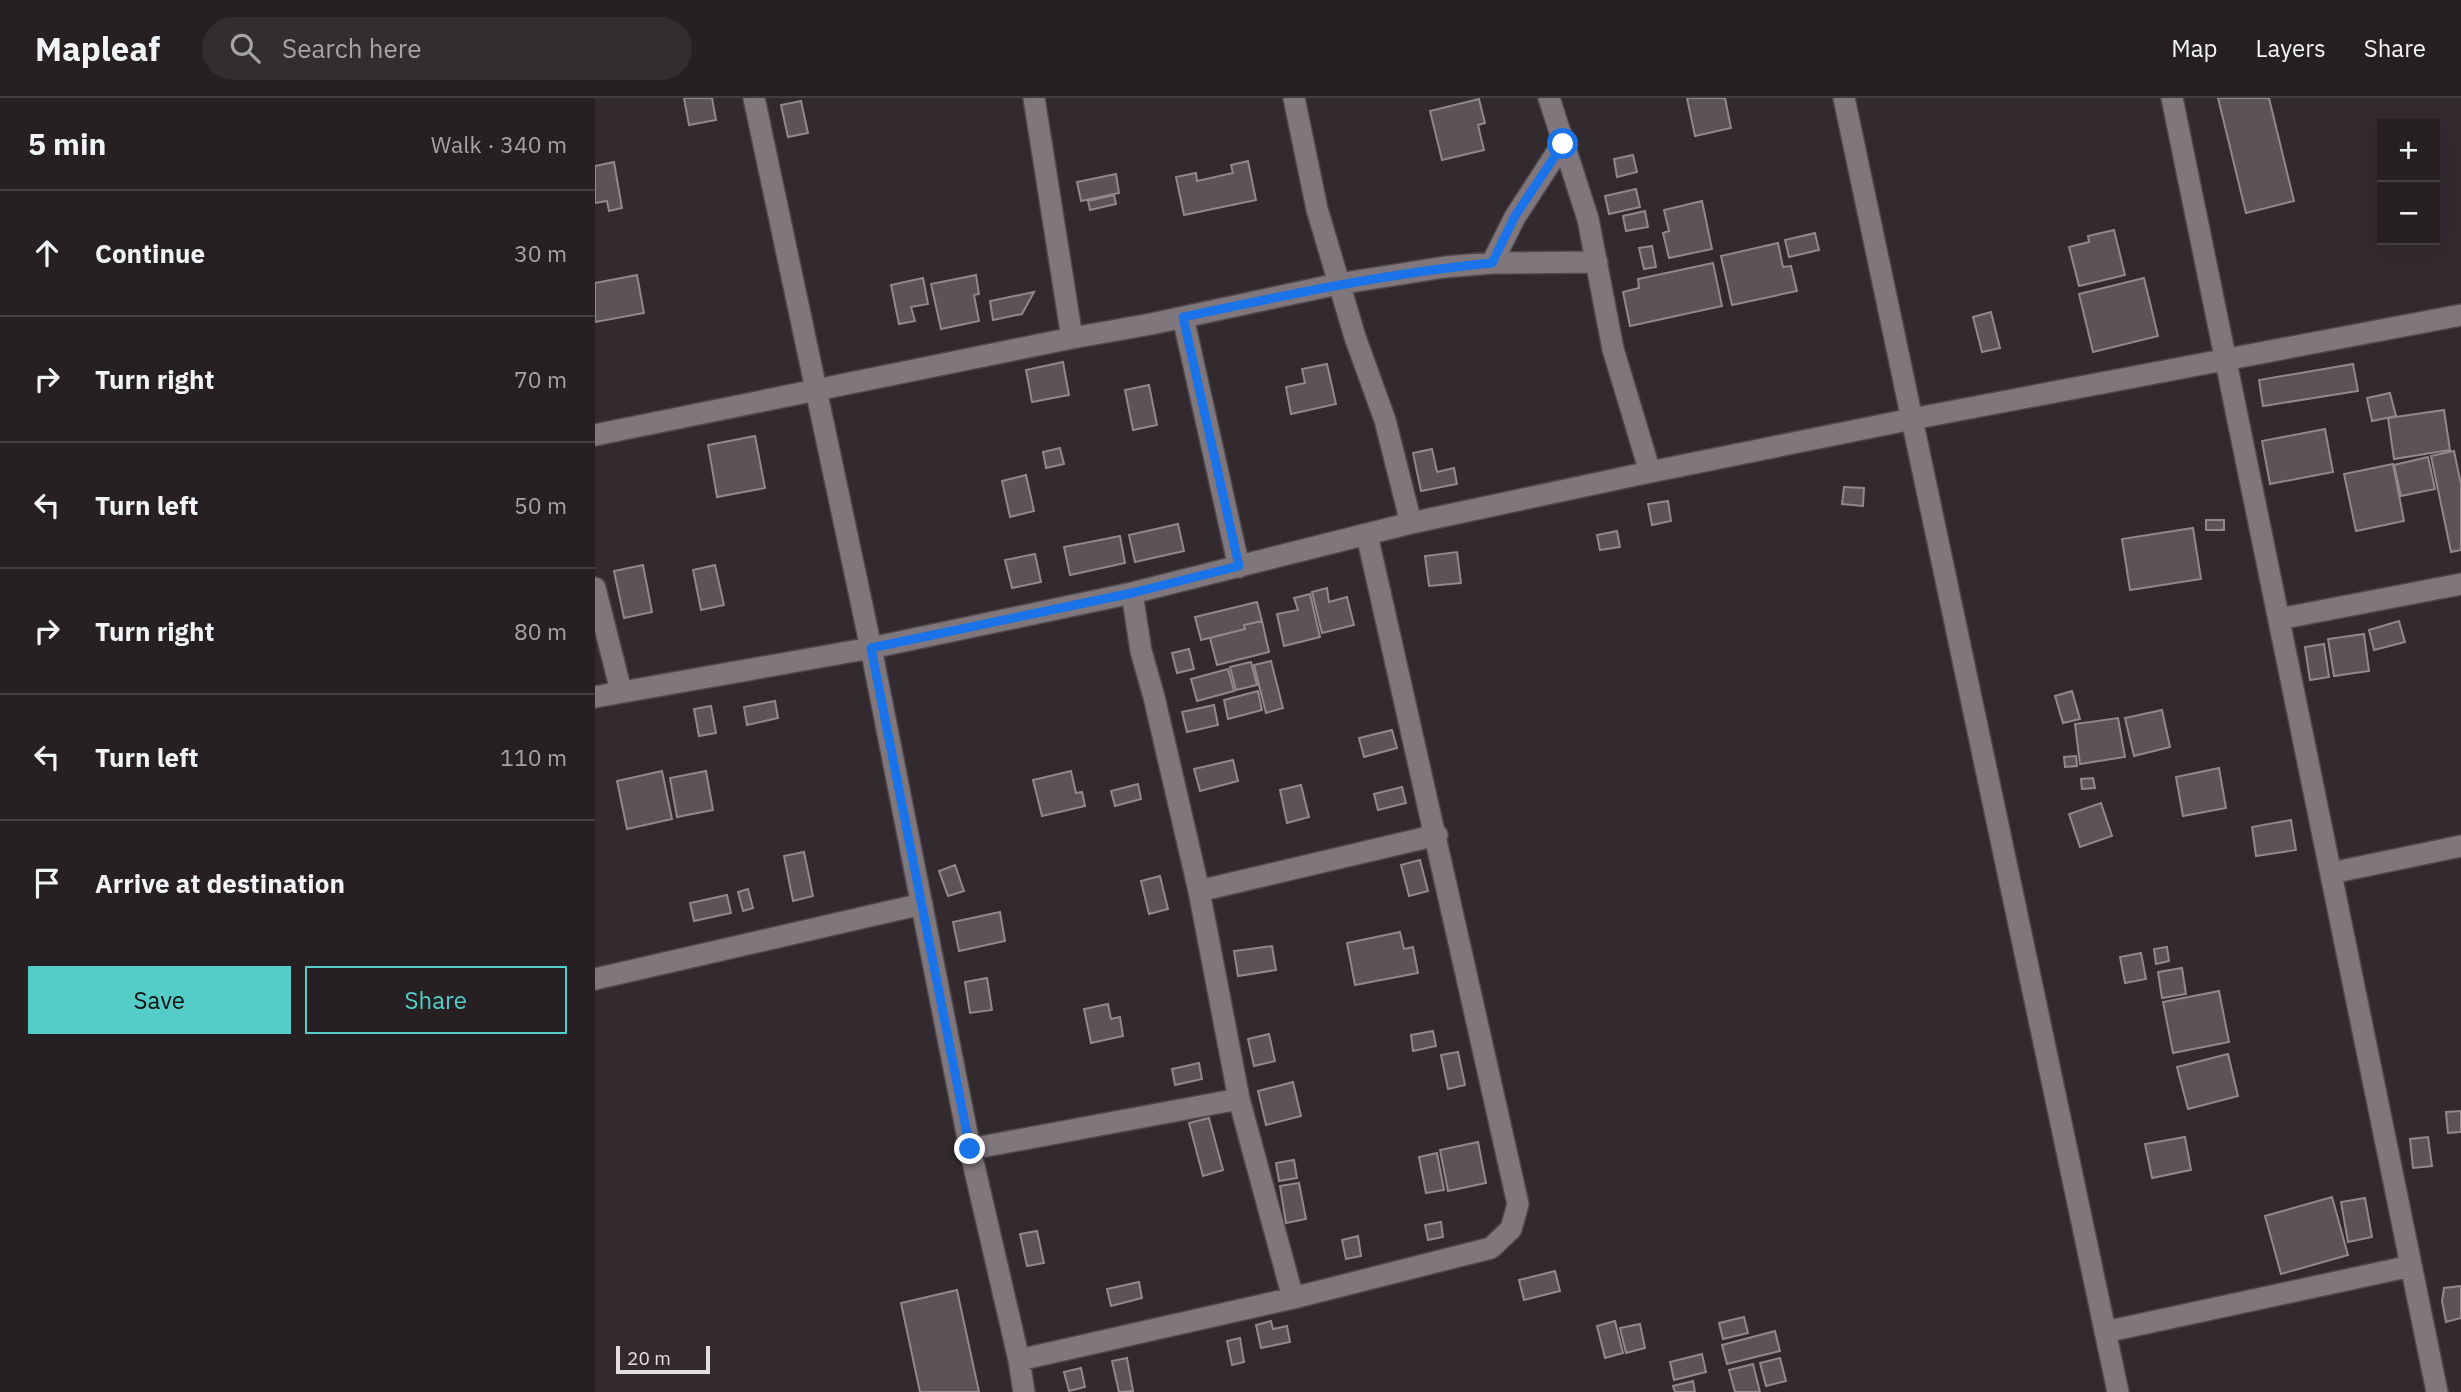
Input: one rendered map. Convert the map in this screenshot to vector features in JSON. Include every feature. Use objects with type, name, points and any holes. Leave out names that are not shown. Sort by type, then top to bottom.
[{"type":"street","points":[[754,98],[871,648],[970,1149],[1024,1392]]},
{"type":"street","points":[[1034,98],[1072,338]]},
{"type":"street","points":[[1294,98],[1317,209],[1338,284],[1385,420],[1411,523]]},
{"type":"street","points":[[1549,98],[1588,219],[1613,349],[1650,472]]},
{"type":"street","points":[[1844,98],[2118,1392]]},
{"type":"street","points":[[2172,98],[2437,1392]]},
{"type":"street","points":[[1492,263],[1515,216],[1563,144]]},
{"type":"street","points":[[595,435],[1338,284],[1445,267],[1492,263],[1597,262]]},
{"type":"street","points":[[595,697],[871,648],[1132,593],[1411,523],[1650,472],[1912,419],[2461,315]]},
{"type":"street","points":[[1183,317],[1239,566]]},
{"type":"street","points":[[1019,1360],[1293,1298],[1491,1248],[1511,1229],[1518,1204],[1437,835],[1367,534]]},
{"type":"street","points":[[2279,619],[2461,584]]},
{"type":"street","points":[[595,588],[621,691]]},
{"type":"street","points":[[1132,593],[1141,651],[1199,891],[1239,1099],[1293,1298]]},
{"type":"street","points":[[1199,891],[1437,835]]},
{"type":"street","points":[[2330,873],[2461,846]]},
{"type":"street","points":[[595,979],[922,904]]},
{"type":"street","points":[[970,1149],[1239,1099]]},
{"type":"street","points":[[2105,1332],[2411,1266]]},
{"type":"building","points":[[684,98],[712,98],[716,120],[689,125]]},
{"type":"building","points":[[1687,98],[1725,98],[1731,128],[1695,136]]},
{"type":"building","points":[[2218,98],[2269,98],[2294,201],[2246,213]]},
{"type":"building","points":[[1479,99],[1485,123],[1478,125],[1484,150],[1442,160],[1430,111]]},
{"type":"building","points":[[801,101],[808,133],[788,137],[781,105]]},
{"type":"building","points":[[1633,155],[1637,172],[1617,177],[1614,159]]},
{"type":"building","points":[[1248,161],[1256,200],[1184,215],[1176,177],[1196,173],[1197,181],[1233,173],[1231,165]]},
{"type":"building","points":[[614,162],[622,208],[609,211],[607,201],[595,203],[595,166]]},
{"type":"building","points":[[1116,174],[1119,193],[1081,201],[1077,182]]},
{"type":"building","points":[[1636,189],[1640,207],[1609,214],[1605,196]]},
{"type":"building","points":[[1114,195],[1116,204],[1090,210],[1088,201]]},
{"type":"building","points":[[1702,201],[1712,249],[1669,258],[1663,233],[1669,231],[1664,210]]},
{"type":"building","points":[[1645,211],[1648,227],[1626,231],[1623,216]]},
{"type":"building","points":[[2114,230],[2125,275],[2079,286],[2069,247],[2089,242],[2088,236]]},
{"type":"building","points":[[1815,233],[1819,250],[1789,257],[1785,240]]},
{"type":"building","points":[[1778,243],[1783,267],[1791,266],[1797,291],[1732,305],[1721,256]]},
{"type":"building","points":[[1652,246],[1656,267],[1644,269],[1639,248]]},
{"type":"building","points":[[1713,263],[1722,306],[1630,326],[1623,292],[1639,288],[1638,279]]},
{"type":"building","points":[[637,275],[644,313],[595,322],[595,283]]},
{"type":"building","points":[[976,275],[979,294],[974,295],[979,321],[941,329],[931,284]]},
{"type":"building","points":[[923,278],[928,304],[911,307],[915,321],[899,324],[891,285]]},
{"type":"building","points":[[2144,278],[2158,336],[2093,352],[2079,294]]},
{"type":"building","points":[[1034,292],[1022,314],[993,320],[990,301]]},
{"type":"building","points":[[1991,312],[2000,348],[1982,352],[1973,317]]},
{"type":"building","points":[[1063,362],[1069,395],[1032,402],[1026,370]]},
{"type":"building","points":[[1327,364],[1336,404],[1291,414],[1286,387],[1305,383],[1302,369]]},
{"type":"building","points":[[2353,364],[2358,391],[2263,406],[2259,380]]},
{"type":"building","points":[[1149,385],[1157,425],[1133,430],[1125,390]]},
{"type":"building","points":[[2390,393],[2396,416],[2372,421],[2367,398]]},
{"type":"building","points":[[2444,410],[2450,450],[2394,459],[2388,418]]},
{"type":"building","points":[[2325,429],[2333,472],[2270,484],[2262,441]]},
{"type":"building","points":[[755,436],[765,488],[717,497],[708,445]]},
{"type":"building","points":[[1060,448],[1064,464],[1046,468],[1043,452]]},
{"type":"building","points":[[1432,449],[1437,472],[1454,468],[1457,484],[1421,491],[1413,453]]},
{"type":"building","points":[[2454,451],[2461,484],[2461,550],[2451,552],[2431,456]]},
{"type":"building","points":[[2428,457],[2435,489],[2401,496],[2394,465]]},
{"type":"building","points":[[2393,464],[2404,521],[2356,531],[2344,474]]},
{"type":"building","points":[[1026,475],[1034,511],[1010,517],[1002,481]]},
{"type":"building","points":[[1844,487],[1864,488],[1863,506],[1842,504]]},
{"type":"building","points":[[1668,501],[1671,521],[1652,525],[1648,504]]},
{"type":"building","points":[[2206,520],[2224,520],[2224,530],[2206,530]]},
{"type":"building","points":[[1178,524],[1184,551],[1135,562],[1129,535]]},
{"type":"building","points":[[2193,528],[2201,579],[2130,590],[2122,539]]},
{"type":"building","points":[[1617,531],[1620,547],[1600,550],[1597,535]]},
{"type":"building","points":[[1120,536],[1125,563],[1070,575],[1064,547]]},
{"type":"building","points":[[1457,552],[1461,583],[1429,586],[1425,556]]},
{"type":"building","points":[[1035,554],[1041,582],[1012,588],[1005,560]]},
{"type":"building","points":[[643,565],[652,612],[624,618],[614,571]]},
{"type":"building","points":[[715,565],[724,605],[701,610],[693,570]]},
{"type":"building","points":[[1327,588],[1329,602],[1347,597],[1354,625],[1322,633],[1312,592]]},
{"type":"building","points":[[1310,594],[1320,637],[1284,646],[1277,614],[1298,610],[1294,598]]},
{"type":"building","points":[[1257,602],[1262,621],[1244,625],[1245,629],[1201,640],[1195,617]]},
{"type":"building","points":[[1262,621],[1269,652],[1217,665],[1210,638],[1245,629],[1244,625]]},
{"type":"building","points":[[2399,621],[2405,642],[2374,650],[2369,630]]},
{"type":"building","points":[[2364,634],[2369,671],[2334,676],[2328,639]]},
{"type":"building","points":[[2324,644],[2329,677],[2310,680],[2305,647]]},
{"type":"building","points":[[1189,649],[1194,669],[1177,673],[1172,653]]},
{"type":"building","points":[[1271,661],[1283,708],[1266,713],[1254,665]]},
{"type":"building","points":[[1251,662],[1257,685],[1236,690],[1230,667]]},
{"type":"building","points":[[1228,669],[1234,691],[1197,701],[1191,679]]},
{"type":"building","points":[[1258,691],[1262,710],[1228,719],[1224,700]]},
{"type":"building","points":[[2072,691],[2080,719],[2063,723],[2055,696]]},
{"type":"building","points":[[775,701],[778,718],[747,725],[744,707]]},
{"type":"building","points":[[1214,705],[1218,725],[1187,732],[1182,712]]},
{"type":"building","points":[[711,706],[716,733],[699,736],[694,709]]},
{"type":"building","points":[[2162,710],[2170,747],[2134,756],[2125,718]]},
{"type":"building","points":[[2118,718],[2125,757],[2080,764],[2075,724]]},
{"type":"building","points":[[1392,730],[1397,748],[1364,757],[1359,738]]},
{"type":"building","points":[[2076,756],[2077,766],[2065,767],[2064,757]]},
{"type":"building","points":[[1233,760],[1238,781],[1200,791],[1194,769]]},
{"type":"building","points":[[2219,768],[2226,808],[2183,816],[2176,777]]},
{"type":"building","points":[[662,771],[672,819],[627,829],[617,781]]},
{"type":"building","points":[[706,771],[713,810],[677,817],[670,778]]},
{"type":"building","points":[[1071,771],[1076,793],[1082,792],[1085,806],[1042,816],[1033,780]]},
{"type":"building","points":[[2093,778],[2095,788],[2082,789],[2081,779]]},
{"type":"building","points":[[1138,784],[1141,799],[1115,806],[1111,791]]},
{"type":"building","points":[[1301,785],[1309,817],[1287,823],[1280,790]]},
{"type":"building","points":[[1402,787],[1406,803],[1378,810],[1374,794]]},
{"type":"building","points":[[2101,803],[2112,836],[2080,847],[2069,814]]},
{"type":"building","points":[[2291,820],[2296,850],[2256,856],[2252,827]]},
{"type":"building","points":[[804,852],[813,896],[793,901],[784,856]]},
{"type":"building","points":[[1420,860],[1428,891],[1409,896],[1401,865]]},
{"type":"building","points":[[955,865],[964,891],[948,896],[939,871]]},
{"type":"building","points":[[1160,876],[1168,909],[1149,914],[1141,881]]},
{"type":"building","points":[[748,889],[753,908],[743,911],[738,892]]},
{"type":"building","points":[[727,895],[731,913],[694,921],[690,903]]},
{"type":"building","points":[[1000,912],[1005,941],[959,951],[953,922]]},
{"type":"building","points":[[1400,932],[1404,949],[1413,947],[1418,973],[1355,985],[1347,943]]},
{"type":"building","points":[[1272,946],[1276,970],[1238,976],[1234,951]]},
{"type":"building","points":[[2167,947],[2169,961],[2156,964],[2154,949]]},
{"type":"building","points":[[2141,953],[2146,979],[2125,983],[2120,957]]},
{"type":"building","points":[[2182,968],[2186,994],[2162,998],[2158,972]]},
{"type":"building","points":[[987,978],[992,1010],[970,1013],[965,982]]},
{"type":"building","points":[[2219,991],[2229,1042],[2173,1053],[2163,1002]]},
{"type":"building","points":[[1108,1004],[1111,1019],[1120,1017],[1123,1036],[1091,1043],[1084,1009]]},
{"type":"building","points":[[1433,1031],[1436,1046],[1413,1051],[1411,1035]]},
{"type":"building","points":[[1269,1034],[1275,1061],[1254,1066],[1248,1039]]},
{"type":"building","points":[[1458,1052],[1465,1085],[1448,1089],[1441,1055]]},
{"type":"building","points":[[2228,1054],[2238,1096],[2188,1109],[2177,1067]]},
{"type":"building","points":[[1199,1063],[1202,1079],[1175,1085],[1172,1069]]},
{"type":"building","points":[[1293,1082],[1301,1116],[1266,1125],[1258,1091]]},
{"type":"building","points":[[2461,1111],[2461,1132],[2448,1133],[2446,1112]]},
{"type":"building","points":[[1209,1118],[1223,1170],[1203,1176],[1189,1123]]},
{"type":"building","points":[[2185,1137],[2191,1170],[2152,1178],[2145,1144]]},
{"type":"building","points":[[2428,1137],[2432,1166],[2413,1168],[2410,1139]]},
{"type":"building","points":[[1478,1142],[1486,1183],[1448,1191],[1440,1150]]},
{"type":"building","points":[[1437,1153],[1444,1190],[1426,1193],[1419,1157]]},
{"type":"building","points":[[1294,1160],[1297,1178],[1279,1181],[1276,1163]]},
{"type":"building","points":[[1299,1183],[1306,1219],[1286,1223],[1280,1186]]},
{"type":"building","points":[[2332,1197],[2348,1255],[2281,1274],[2265,1216]]},
{"type":"building","points":[[2365,1198],[2372,1237],[2348,1242],[2341,1202]]},
{"type":"building","points":[[1441,1222],[1443,1237],[1428,1240],[1425,1225]]},
{"type":"building","points":[[1037,1231],[1044,1263],[1027,1266],[1020,1234]]},
{"type":"building","points":[[1358,1236],[1361,1256],[1346,1259],[1342,1240]]},
{"type":"building","points":[[1555,1271],[1560,1291],[1524,1300],[1519,1280]]},
{"type":"building","points":[[1139,1282],[1142,1298],[1111,1306],[1107,1289]]},
{"type":"building","points":[[2461,1286],[2461,1318],[2446,1322],[2442,1301],[2444,1288]]},
{"type":"building","points":[[957,1290],[979,1392],[920,1392],[901,1303]]},
{"type":"building","points":[[1744,1317],[1748,1333],[1723,1339],[1719,1323]]},
{"type":"building","points":[[1271,1321],[1273,1329],[1287,1326],[1290,1342],[1261,1348],[1256,1325]]},
{"type":"building","points":[[1615,1321],[1623,1353],[1605,1358],[1597,1326]]},
{"type":"building","points":[[1640,1324],[1645,1348],[1626,1353],[1620,1328]]},
{"type":"building","points":[[1775,1331],[1780,1351],[1727,1364],[1722,1345]]},
{"type":"building","points":[[1240,1338],[1244,1362],[1232,1365],[1227,1341]]},
{"type":"building","points":[[1702,1354],[1706,1372],[1674,1380],[1670,1362]]},
{"type":"building","points":[[1127,1358],[1133,1391],[1119,1392],[1112,1361]]},
{"type":"building","points":[[1780,1358],[1786,1381],[1766,1386],[1760,1363]]},
{"type":"building","points":[[1753,1364],[1760,1392],[1735,1392],[1729,1370]]},
{"type":"building","points":[[1081,1368],[1085,1387],[1069,1391],[1064,1372]]},
{"type":"building","points":[[1693,1381],[1695,1392],[1675,1392],[1673,1386]]},
{"type":"route","points":[[970,1149],[871,648],[1132,593],[1239,566],[1183,317],[1338,284],[1445,267],[1492,263],[1515,216],[1563,144]]}]
